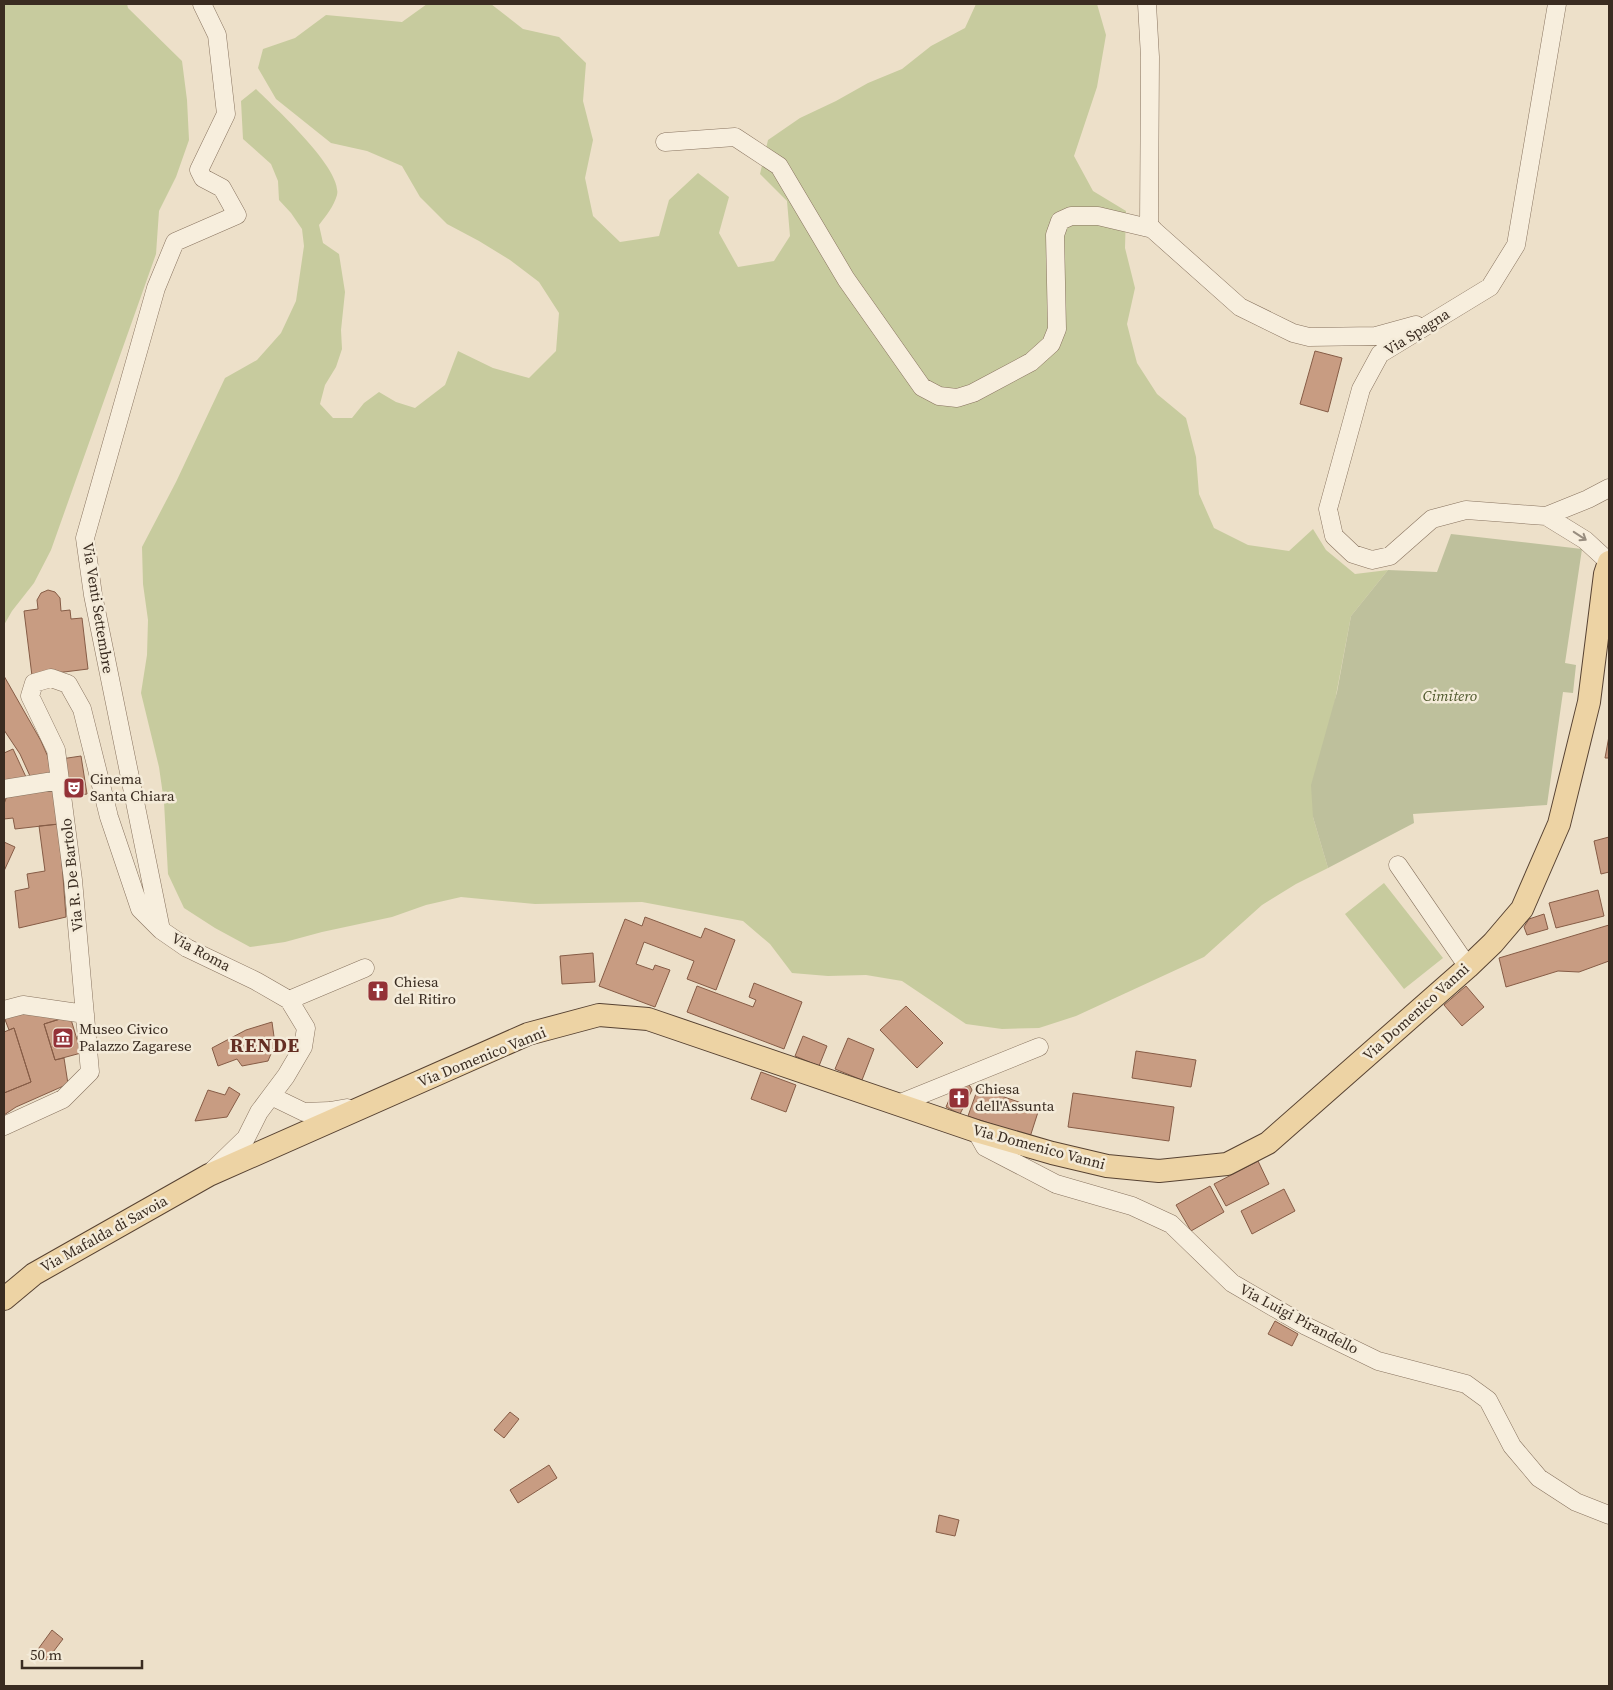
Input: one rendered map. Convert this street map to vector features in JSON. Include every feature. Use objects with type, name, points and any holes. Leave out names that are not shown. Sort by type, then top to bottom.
[{"type":"main road","name":"Via Domenico Vanni","points":[[209,1175],[528,1034],[599,1015],[648,1019],[976,1131],[1052,1153],[1107,1166],[1159,1171],[1228,1164],[1268,1144],[1468,967],[1493,943],[1522,909],[1559,824],[1589,702],[1604,583],[1609,562]]},
{"type":"main road","name":"Via Mafalda di Savoia","points":[[4,1299],[34,1274],[209,1175]]},
{"type":"street","name":"Via Venti Settembre","points":[[161,930],[95,604],[85,538],[156,288],[175,242],[237,215],[222,188],[203,178],[200,170],[226,114],[217,35],[202,4]]},
{"type":"street","points":[[1147,4],[1150,57],[1149,226],[1240,307],[1293,333],[1309,337],[1376,336],[1438,318]]},
{"type":"street","name":"Via Spagna","points":[[1557,4],[1516,245],[1490,287],[1380,354],[1361,389],[1328,508],[1334,536],[1353,554],[1372,560],[1390,556],[1432,520],[1466,510],[1546,516],[1588,499],[1609,488]]},
{"type":"street","points":[[665,142],[735,138],[779,166],[846,280],[922,387],[939,396],[957,398],[974,393],[1031,362],[1051,344],[1057,329],[1055,235],[1060,220],[1071,216],[1098,216],[1153,230]]},
{"type":"street","name":"Via Spagna","points":[[1546,516],[1586,540],[1609,562]]},
{"type":"street","name":"Via Roma","points":[[34,683],[51,678],[68,684],[82,709],[109,817],[140,909],[161,930],[187,948],[256,981],[289,1000],[306,1028],[303,1047],[286,1076],[259,1112],[246,1138],[209,1175]]},
{"type":"street","name":"Via R. De Bartolo","points":[[4,1126],[63,1099],[90,1072],[73,880],[56,750],[30,696],[34,683]]},
{"type":"street","points":[[4,789],[60,780]]},
{"type":"street","points":[[1398,865],[1468,967]]},
{"type":"street","points":[[289,1000],[365,968]]},
{"type":"street","points":[[4,1010],[23,1005],[85,1014]]},
{"type":"street","points":[[898,1104],[1039,1047]]},
{"type":"street","points":[[270,1096],[304,1112],[330,1111],[372,1103]]},
{"type":"street","name":"Via Luigi Pirandello","points":[[976,1131],[985,1147],[1056,1184],[1132,1206],[1171,1224],[1232,1284],[1306,1326],[1378,1361],[1466,1384],[1488,1400],[1512,1446],[1539,1478],[1576,1502],[1609,1515]]},
{"type":"green space","points":[[4,4],[127,4],[128,8],[182,61],[187,100],[189,140],[176,177],[159,211],[156,254],[51,550],[34,583],[12,611],[4,625]]},
{"type":"green space","points":[[427,4],[491,4],[523,29],[559,37],[586,63],[583,101],[593,140],[585,178],[593,216],[620,242],[659,236],[669,200],[698,173],[729,197],[719,233],[738,267],[774,261],[790,236],[787,201],[760,174],[768,140],[800,118],[868,83],[902,69],[931,46],[965,28],[976,4],[1097,4],[1106,35],[1097,87],[1074,156],[1093,191],[1126,211],[1125,248],[1135,288],[1127,324],[1137,363],[1157,394],[1186,418],[1196,457],[1199,494],[1214,528],[1248,545],[1289,551],[1313,529],[1326,550],[1355,574],[1388,570],[1351,616],[1313,817],[1328,868],[1296,884],[1262,905],[1204,957],[1076,1016],[1039,1028],[1002,1029],[966,1024],[902,981],[866,975],[828,976],[792,973],[770,944],[743,921],[642,902],[535,904],[461,897],[426,905],[392,917],[285,942],[250,947],[184,908],[168,874],[164,802],[159,767],[141,693],[147,655],[148,620],[143,584],[142,547],[176,482],[225,378],[257,360],[281,333],[296,301],[304,246],[302,229],[279,200],[278,181],[271,164],[243,139],[241,101],[256,89],[306,139],[329,170],[336,184],[336,199],[319,225],[323,243],[339,254],[345,292],[341,330],[342,349],[336,367],[325,385],[320,404],[333,418],[352,418],[364,403],[379,392],[396,402],[415,408],[445,385],[458,351],[493,368],[529,378],[556,351],[559,313],[539,282],[510,260],[447,224],[420,197],[402,166],[367,151],[331,143],[276,99],[258,68],[263,49],[295,38],[326,15],[402,22]]},
{"type":"green space","name":"Cimitero","points":[[1451,534],[1582,549],[1565,663],[1576,665],[1573,693],[1563,692],[1547,805],[1413,814],[1414,823],[1328,868],[1313,817],[1311,785],[1337,692],[1351,616],[1388,570],[1437,572]]},
{"type":"green space","points":[[1384,883],[1443,958],[1404,989],[1345,914]]},
{"type":"building","points":[[1315,351],[1342,358],[1328,412],[1300,404]]},
{"type":"building","points":[[48,590],[55,592],[60,598],[61,611],[70,610],[71,619],[82,618],[88,669],[32,676],[24,611],[38,609],[37,600],[41,593]]},
{"type":"building","points":[[4,676],[41,741],[48,757],[51,775],[30,776],[20,754],[4,730]]},
{"type":"building","points":[[1609,736],[1609,758],[1605,758]]},
{"type":"building","points":[[13,749],[26,777],[4,784],[4,753]]},
{"type":"building","points":[[81,756],[87,794],[67,797],[61,759]]},
{"type":"building","points":[[57,789],[59,824],[15,829],[13,818],[4,819],[4,804],[8,793]]},
{"type":"building","points":[[59,824],[66,917],[19,928],[15,891],[29,888],[27,874],[45,871],[39,826]]},
{"type":"building","points":[[1609,837],[1609,872],[1601,874],[1594,841]]},
{"type":"building","points":[[4,842],[15,847],[4,871]]},
{"type":"building","points":[[1598,890],[1604,916],[1556,928],[1549,903]]},
{"type":"building","points":[[1544,914],[1548,929],[1527,935],[1524,927],[1529,919]]},
{"type":"building","points":[[645,917],[701,938],[705,928],[735,940],[716,990],[687,979],[694,961],[644,942],[636,964],[653,970],[655,965],[670,970],[655,1007],[599,986],[625,919],[642,926]]},
{"type":"building","points":[[1609,925],[1609,961],[1579,972],[1558,971],[1506,987],[1499,958]]},
{"type":"building","points":[[593,953],[595,982],[562,984],[560,956]]},
{"type":"building","points":[[754,983],[802,1002],[784,1049],[687,1012],[697,986],[753,1007],[756,1000],[749,997]]},
{"type":"building","points":[[1466,986],[1484,1007],[1462,1026],[1444,1005]]},
{"type":"building","points":[[906,1006],[943,1043],[917,1068],[880,1030]]},
{"type":"building","points":[[22,1008],[60,1019],[44,1024],[55,1060],[64,1058],[68,1084],[16,1107],[4,1115],[4,1093],[31,1082],[14,1028],[9,1030],[4,1017]]},
{"type":"building","name":"Museo Civico Palazzo Zagarese","points":[[70,1016],[81,1053],[55,1060],[44,1024]]},
{"type":"building","points":[[272,1022],[275,1044],[268,1061],[242,1066],[237,1059],[218,1066],[212,1048],[246,1030]]},
{"type":"building","points":[[14,1028],[31,1082],[4,1093],[4,1032]]},
{"type":"building","points":[[803,1036],[827,1046],[819,1066],[795,1056]]},
{"type":"building","points":[[848,1038],[874,1049],[862,1080],[835,1069]]},
{"type":"building","points":[[1136,1051],[1196,1060],[1191,1087],[1132,1078]]},
{"type":"building","points":[[761,1072],[796,1085],[786,1112],[751,1099]]},
{"type":"building","name":"Chiesa dell'Assunta","points":[[965,1082],[972,1090],[960,1114],[946,1107],[955,1086]]},
{"type":"building","points":[[229,1087],[240,1094],[227,1117],[195,1121],[208,1090],[225,1095]]},
{"type":"building","points":[[978,1088],[1039,1109],[1030,1137],[968,1116]]},
{"type":"building","points":[[1073,1093],[1174,1107],[1169,1141],[1068,1127]]},
{"type":"building","points":[[1258,1161],[1269,1184],[1226,1206],[1214,1184]]},
{"type":"building","points":[[1210,1186],[1224,1212],[1191,1231],[1176,1205]]},
{"type":"building","points":[[1284,1189],[1295,1211],[1252,1234],[1241,1211]]},
{"type":"building","points":[[1275,1321],[1298,1334],[1292,1346],[1268,1334]]},
{"type":"building","points":[[510,1412],[519,1419],[504,1438],[494,1430]]},
{"type":"building","points":[[549,1465],[557,1478],[518,1503],[510,1490]]},
{"type":"building","points":[[939,1515],[959,1520],[955,1536],[936,1532]]},
{"type":"building","points":[[52,1630],[63,1639],[47,1660],[36,1652]]},
{"type":"place","name":"Cinema Santa Chiara","points":[[74,788]]},
{"type":"place","name":"Chiesa del Ritiro","points":[[378,991]]},
{"type":"place","name":"Museo Civico Palazzo Zagarese","points":[[63,1038]]},
{"type":"place","name":"Chiesa dell'Assunta","points":[[959,1098]]},
{"type":"district","name":"RENDE","points":[[265,1045]]}]
